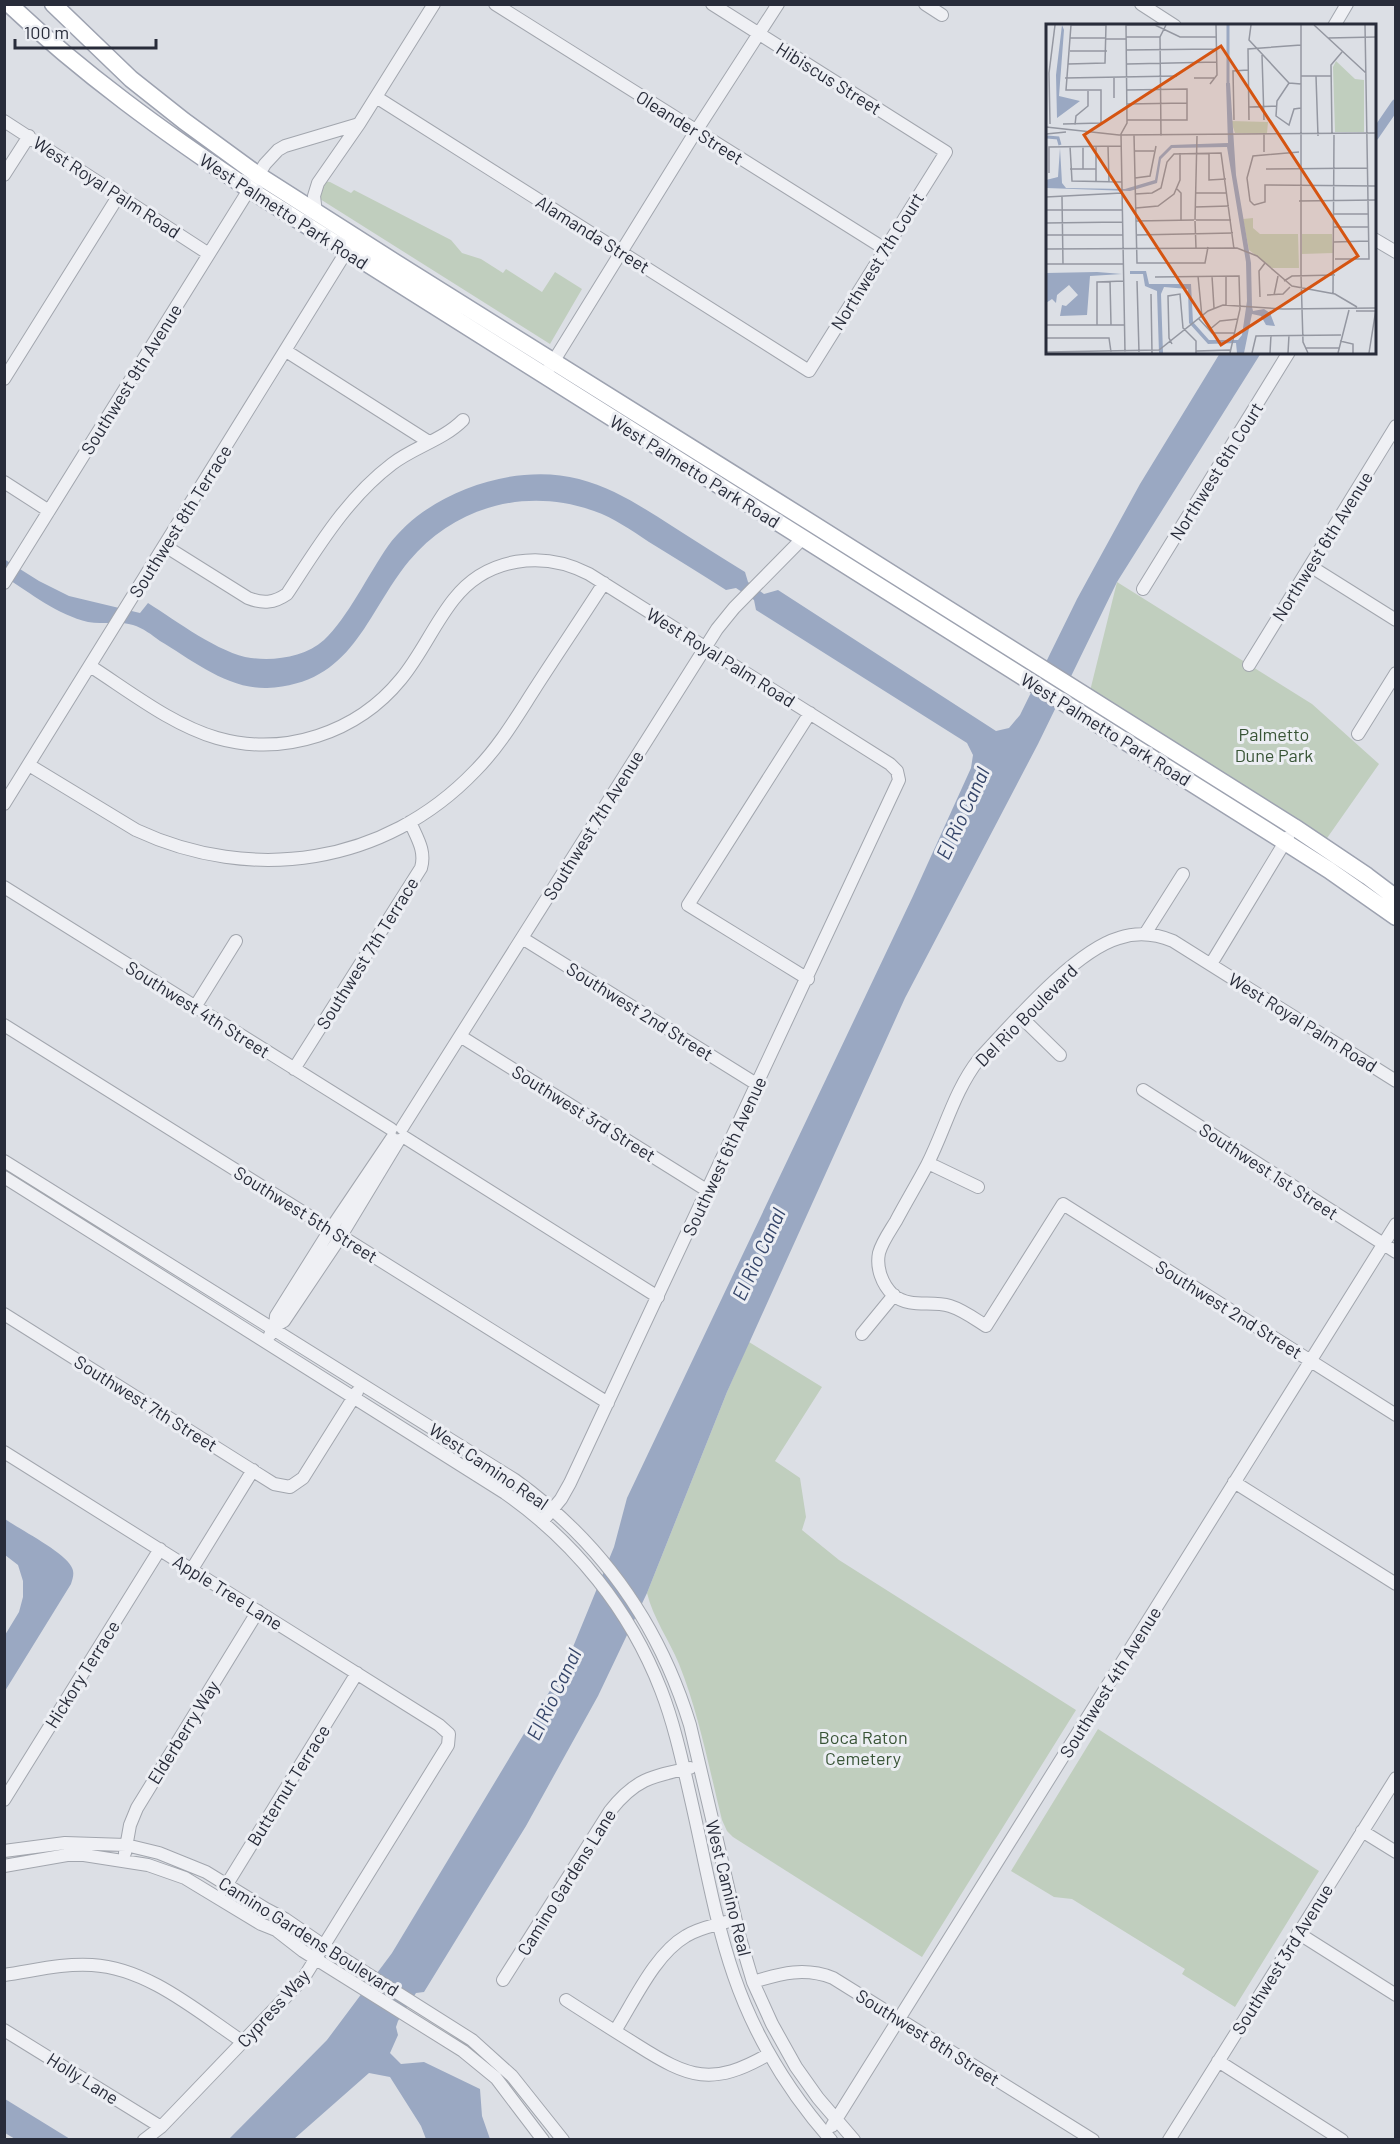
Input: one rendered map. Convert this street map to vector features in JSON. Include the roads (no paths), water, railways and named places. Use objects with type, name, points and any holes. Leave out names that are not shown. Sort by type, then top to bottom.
[{"type":"main road","name":"West Palmetto Park Road","points":[[9,4],[113,94],[249,189],[351,244],[549,369],[803,538],[1081,713],[1290,835],[1367,876],[1395,898]]},
{"type":"main road","name":"West Palmetto Park Road","points":[[53,4],[140,86],[258,175],[316,213],[351,244]]},
{"type":"main road","name":"West Palmetto Park Road","points":[[549,369],[867,558],[1090,698],[1290,835],[1329,870],[1395,917]]},
{"type":"main road","points":[[803,538],[813,533],[852,555],[867,558]]},
{"type":"main road","points":[[872,582],[885,581],[920,602],[927,603],[933,599]]},
{"type":"street","points":[[316,213],[314,196],[318,183],[359,124],[434,4]]},
{"type":"street","name":"Oleander Street","points":[[495,4],[885,249]]},
{"type":"street","name":"Hibiscus Street","points":[[712,4],[946,152]]},
{"type":"street","points":[[549,369],[777,4]]},
{"type":"street","points":[[925,4],[942,15]]},
{"type":"street","points":[[1141,4],[1172,24]]},
{"type":"street","points":[[1335,24],[1347,4]]},
{"type":"street","name":"Alamanda Street","points":[[376,97],[809,370]]},
{"type":"street","name":"West Royal Palm Road","points":[[4,121],[209,254]]},
{"type":"street","name":"Southwest 9th Avenue","points":[[6,581],[270,158],[285,146],[359,124]]},
{"type":"street","points":[[4,175],[29,136]]},
{"type":"street","name":"Northwest 7th Court","points":[[809,370],[946,152]]},
{"type":"street","points":[[4,380],[119,195]]},
{"type":"street","points":[[1376,240],[1395,252]]},
{"type":"street","name":"Southwest 8th Terrace","points":[[4,804],[351,244]]},
{"type":"street","points":[[286,351],[429,442]]},
{"type":"street","name":"Northwest 6th Court","points":[[1143,589],[1288,354]]},
{"type":"street","points":[[165,546],[248,598],[258,602],[278,600],[287,594],[342,511],[360,491],[393,463],[453,429],[463,420]]},
{"type":"street","name":"Northwest 6th Avenue","points":[[1249,665],[1395,426]]},
{"type":"street","points":[[4,482],[50,511]]},
{"type":"street","name":"Southwest 7th Avenue","points":[[266,1341],[274,1328],[284,1321],[335,1233],[705,647],[734,608],[803,538]]},
{"type":"street","name":"West Royal Palm Road","points":[[90,666],[198,732],[226,740],[256,744],[285,744],[304,740],[341,727],[374,706],[402,679],[453,601],[465,587],[489,571],[507,564],[525,560],[544,560],[581,569],[810,713],[890,764],[897,771],[899,780],[897,784]]},
{"type":"street","points":[[1310,566],[1395,620]]},
{"type":"street","points":[[29,765],[135,830],[180,848],[225,858],[263,861],[320,856],[365,843],[410,822],[455,790],[488,757],[604,583]]},
{"type":"street","points":[[1358,734],[1395,673]]},
{"type":"street","points":[[808,979],[688,905],[810,713]]},
{"type":"street","name":"Southwest 6th Avenue","points":[[542,1522],[565,1493],[808,979],[897,784]]},
{"type":"street","name":"Southwest 7th Terrace","points":[[294,1069],[421,868],[424,858],[422,848],[410,822]]},
{"type":"street","points":[[1210,964],[1290,835]]},
{"type":"street","points":[[1145,934],[1183,874]]},
{"type":"street","name":"Southwest 4th Street","points":[[4,888],[658,1297]]},
{"type":"street","name":"Del Rio Boulevard","points":[[894,1295],[882,1280],[878,1261],[880,1251],[928,1163],[959,1088],[979,1059],[1020,1016],[1055,981],[1099,947],[1126,936],[1145,934],[1173,941],[1210,964]]},
{"type":"street","name":"Southwest 2nd Street","points":[[522,938],[758,1085]]},
{"type":"street","points":[[195,1007],[236,940]]},
{"type":"street","name":"West Royal Palm Road","points":[[1210,964],[1395,1081]]},
{"type":"street","points":[[1020,1016],[1060,1055]]},
{"type":"street","name":"Southwest 5th Street","points":[[4,1025],[608,1402]]},
{"type":"street","name":"Southwest 3rd Street","points":[[460,1036],[708,1191]]},
{"type":"street","name":"Southwest 1st Street","points":[[1143,1090],[1395,1252]]},
{"type":"street","name":"West Camino Real","points":[[4,1161],[501,1470],[553,1509],[580,1534],[624,1587],[673,1676],[690,1725],[753,1982],[772,2024],[807,2083],[854,2139]]},
{"type":"street","points":[[928,1163],[978,1187]]},
{"type":"street","name":"West Camino Real","points":[[4,1177],[505,1493],[542,1522],[583,1562],[634,1634],[662,1691],[684,1769],[720,1924],[739,1990],[769,2054],[797,2098],[827,2138]]},
{"type":"street","points":[[41,1200],[49,1188]]},
{"type":"street","name":"Southwest 2nd Street","points":[[894,1295],[911,1304],[951,1306],[986,1326],[1063,1203],[1395,1414]]},
{"type":"street","name":"Southwest 4th Avenue","points":[[827,2138],[898,2018],[1395,1224]]},
{"type":"street","points":[[861,1334],[894,1295]]},
{"type":"street","name":"Southwest 7th Street","points":[[4,1314],[274,1484],[290,1487],[303,1478],[353,1398]]},
{"type":"street","points":[[353,1398],[362,1384]]},
{"type":"street","name":"Apple Tree Lane","points":[[4,1452],[357,1673],[439,1725],[449,1734]]},
{"type":"street","points":[[192,1569],[253,1470]]},
{"type":"street","points":[[1234,1482],[1395,1584]]},
{"type":"street","name":"Hickory Terrace","points":[[4,1800],[160,1549]]},
{"type":"street","points":[[583,1562],[596,1560],[605,1563]]},
{"type":"street","name":"Elderberry Way","points":[[124,1860],[130,1825],[141,1800],[258,1611]]},
{"type":"street","name":"Butternut Terrace","points":[[219,1898],[357,1673]]},
{"type":"street","name":"Cypress Way","points":[[144,2139],[161,2127],[303,1979],[448,1745],[449,1734]]},
{"type":"street","name":"Camino Gardens Lane","points":[[503,1980],[622,1795],[646,1779],[700,1766]]},
{"type":"street","name":"Southwest 3rd Avenue","points":[[1169,2139],[1395,1778]]},
{"type":"street","points":[[1362,1831],[1395,1852]]},
{"type":"street","name":"Camino Gardens Boulevard","points":[[4,1851],[65,1843],[126,1845],[186,1862],[285,1918],[324,1946],[472,2040],[512,2076],[563,2139]]},
{"type":"street","name":"Camino Gardens Boulevard","points":[[4,1866],[67,1855],[92,1856],[148,1865],[185,1878],[261,1924],[276,1930],[316,1959],[463,2051],[496,2079],[543,2139]]},
{"type":"street","points":[[615,2031],[668,1949],[694,1932],[736,1920]]},
{"type":"street","points":[[1299,1933],[1395,1995]]},
{"type":"street","points":[[4,1975],[75,1965],[110,1967],[159,1987],[243,2042]]},
{"type":"street","name":"Southwest 8th Street","points":[[753,1982],[785,1972],[815,1972],[833,1978],[1093,2139]]},
{"type":"street","points":[[566,2000],[664,2062],[692,2074],[713,2075],[733,2072],[769,2054]]},
{"type":"street","name":"Holly Lane","points":[[4,2030],[161,2127]]},
{"type":"street","points":[[463,2051],[472,2040]]},
{"type":"street","points":[[1218,2061],[1342,2139]]},
{"type":"water","points":[[1219,354],[1260,354],[1117,582],[1038,744],[905,998],[727,1392],[647,1593],[598,1696],[526,1826],[424,1992],[416,1993],[398,2021],[396,2027],[398,2035],[390,2053],[401,2064],[424,2062],[480,2089],[482,2116],[490,2139],[426,2139],[421,2126],[390,2077],[369,2073],[294,2139],[229,2139],[327,2040],[392,1953],[566,1664],[614,1547],[627,1498],[913,896],[971,768],[973,755],[967,743],[756,610],[754,600],[736,588],[726,590],[615,521],[594,511],[569,504],[543,501],[494,506],[448,527],[427,542],[409,561],[354,643],[338,660],[319,674],[296,684],[267,688],[252,687],[224,679],[137,626],[88,622],[66,614],[5,577],[4,559],[39,581],[69,596],[140,613],[148,603],[226,650],[251,658],[280,658],[299,654],[316,646],[333,631],[388,546],[425,510],[474,486],[501,478],[554,475],[579,479],[604,487],[639,505],[745,572],[748,582],[764,594],[778,590],[996,731],[1009,728],[1020,715],[1077,599],[1140,484]]},
{"type":"water","points":[[5,1519],[60,1554],[71,1566],[73,1577],[71,1584],[5,1691],[5,1635],[19,1612],[23,1597],[23,1581],[18,1565],[5,1555]]},
{"type":"water","points":[[4,2099],[70,2139],[15,2139],[5,2133]]},
{"type":"waterway","name":"El Rio Canal","points":[[1376,133],[1396,104]]},
{"type":"park label","name":"Palmetto Dune Park","points":[[1274,744]]},
{"type":"park label","name":"Boca Raton Cemetery","points":[[863,1747]]}]
